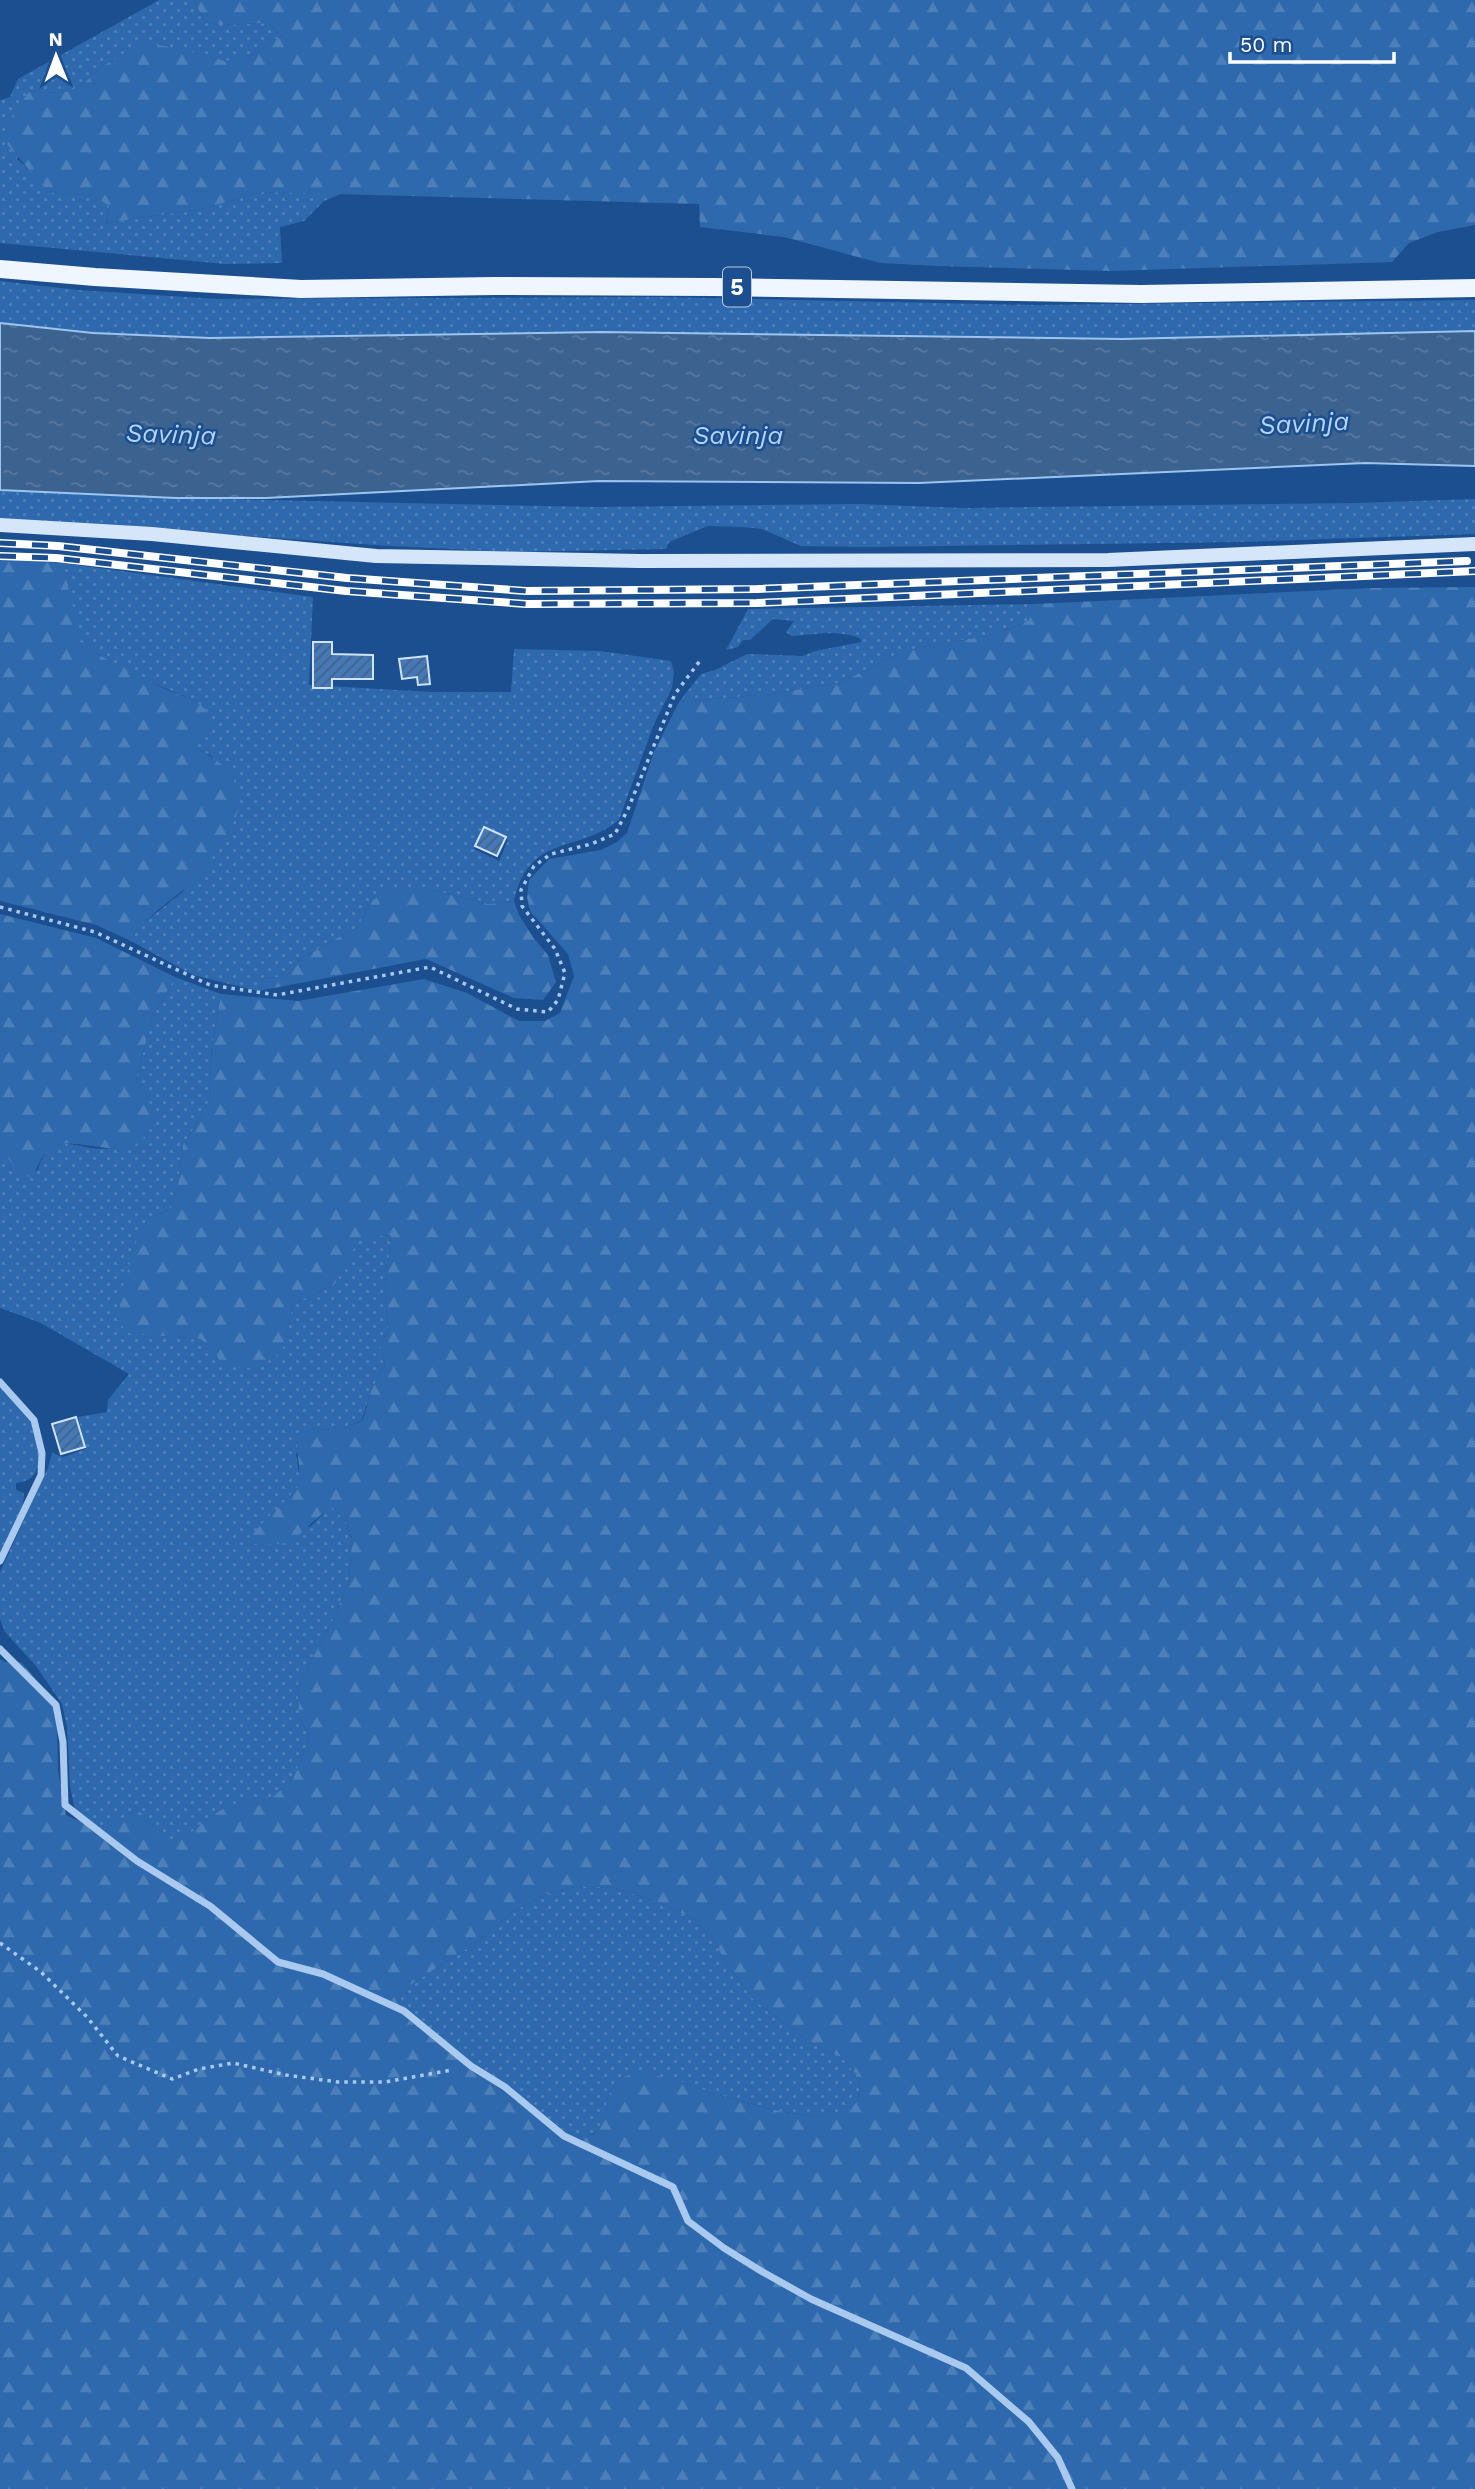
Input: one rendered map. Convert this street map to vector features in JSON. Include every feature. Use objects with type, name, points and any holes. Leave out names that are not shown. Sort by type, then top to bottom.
[{"type":"main road","name":"5","points":[[0,269],[301,289],[713,287],[1141,294],[1475,288]]},
{"type":"street","points":[[0,525],[152,534],[376,556],[598,560],[1108,560],[1475,544]]},
{"type":"street","points":[[0,1382],[34,1420],[42,1452],[41,1475],[0,1561]]},
{"type":"street","points":[[0,1649],[56,1704],[62,1742],[65,1805],[137,1861],[210,1906],[278,1962],[323,1974],[404,2011],[471,2066],[505,2087],[564,2136],[673,2187],[688,2221],[724,2248],[811,2298],[966,2368],[1029,2423],[1058,2458],[1072,2489]]},
{"type":"path","points":[[0,907],[95,932],[210,985],[277,995],[430,967],[517,1009],[548,1012],[558,999],[565,973],[555,949],[522,906],[521,890],[534,866],[551,854],[592,844],[615,834],[628,809],[675,694],[702,658]]},
{"type":"path","points":[[0,1943],[41,1972],[87,2017],[118,2056],[172,2078],[199,2069],[233,2063],[286,2076],[338,2082],[385,2082],[471,2066]]},
{"type":"green space","points":[[159,0],[194,0],[204,21],[220,25],[268,23],[281,36],[251,56],[225,62],[179,48],[100,68],[76,91],[30,91],[17,159],[35,175],[48,192],[94,196],[109,206],[106,223],[201,209],[263,192],[343,193],[324,201],[304,221],[280,227],[282,263],[225,264],[0,243],[0,100],[10,97],[18,79]]},
{"type":"green space","points":[[194,0],[1475,0],[1475,225],[1438,232],[1409,243],[1392,262],[1110,271],[880,263],[784,237],[700,227],[699,204],[263,192],[201,209],[106,223],[109,206],[94,196],[48,192],[1,137],[16,109],[30,91],[76,91],[100,68],[141,43],[179,48],[225,61],[251,56],[281,36],[268,23],[220,25],[204,21]]},
{"type":"green space","points":[[0,281],[78,290],[218,299],[656,297],[1035,305],[1475,300],[1475,331],[1122,339],[601,332],[210,338],[93,333],[0,323]]},
{"type":"green space","points":[[0,490],[176,498],[595,507],[859,504],[963,508],[1475,499],[1475,534],[1241,542],[863,547],[801,546],[762,529],[708,526],[669,542],[666,549],[509,552],[0,519]]},
{"type":"green space","points":[[0,559],[62,563],[81,639],[97,654],[165,689],[194,700],[209,712],[211,725],[193,739],[196,748],[226,768],[235,779],[239,790],[236,816],[206,868],[149,918],[129,940],[96,925],[0,901]]},
{"type":"green space","points":[[62,563],[313,597],[309,685],[432,692],[511,692],[514,649],[600,651],[671,661],[674,672],[672,688],[654,724],[619,820],[603,830],[543,854],[531,864],[521,879],[514,901],[489,904],[431,890],[373,900],[357,927],[305,956],[284,978],[264,977],[258,991],[193,975],[129,940],[142,924],[184,891],[213,757],[196,748],[193,739],[203,731],[194,700],[132,673],[87,646],[77,630]],"holes":[[[485,829],[508,840],[499,861],[474,849]]]},
{"type":"green space","points":[[1475,587],[1475,2489],[0,2489],[0,1659],[6,1662],[21,1662],[40,1684],[53,1706],[57,1729],[58,1770],[66,1815],[85,1824],[106,1826],[129,1814],[140,1812],[169,1840],[191,1833],[229,1806],[270,1800],[293,1779],[310,1737],[299,1716],[298,1685],[333,1620],[349,1580],[352,1538],[347,1524],[334,1508],[293,1539],[283,1543],[252,1544],[250,1536],[296,1490],[299,1470],[296,1433],[314,1429],[341,1430],[363,1420],[371,1391],[385,1365],[381,1347],[388,1328],[385,1294],[391,1235],[359,1238],[335,1284],[293,1304],[282,1352],[254,1367],[240,1368],[221,1364],[214,1349],[200,1339],[129,1333],[120,1324],[120,1296],[140,1229],[151,1218],[171,1208],[177,1192],[183,1145],[209,1101],[212,1045],[221,994],[298,1001],[424,979],[467,993],[519,1021],[545,1021],[560,1013],[574,976],[568,954],[530,911],[527,897],[529,880],[549,859],[601,850],[627,833],[654,752],[679,702],[770,694],[840,683],[893,656],[920,647],[987,636],[1012,628],[1029,620],[1034,604],[1372,588]],"holes":[[[579,1886],[615,1888],[660,1903],[694,1919],[712,1937],[726,1963],[754,2000],[812,2044],[841,2057],[860,2078],[859,2099],[848,2112],[818,2117],[779,2111],[638,2071],[617,2080],[608,2098],[599,2129],[581,2139],[514,2099],[479,2074],[445,2042],[417,2027],[403,2014],[399,2000],[404,1989],[475,1943],[512,1912],[544,1895]]]},
{"type":"green space","points":[[1034,604],[1029,620],[1012,628],[987,636],[920,647],[893,656],[840,683],[770,694],[679,702],[701,674],[747,654],[803,656],[861,642],[861,639],[853,636],[836,633],[791,636],[786,632],[794,621],[773,619],[750,640],[743,640],[738,647],[726,650],[748,609]]},
{"type":"green space","points":[[394,887],[431,890],[489,904],[514,901],[519,915],[548,955],[556,982],[543,1000],[514,998],[426,959],[258,991],[264,977],[284,978],[305,956],[357,927],[373,900]]},
{"type":"green space","points":[[0,914],[96,938],[175,977],[153,1016],[136,1079],[147,1095],[154,1116],[146,1134],[137,1144],[126,1148],[113,1148],[61,1144],[48,1150],[30,1177],[20,1174],[7,1156],[0,1155]]},
{"type":"green space","points":[[175,977],[221,994],[212,1045],[209,1101],[183,1145],[177,1192],[171,1208],[151,1218],[169,1336],[200,1339],[214,1349],[282,1351],[293,1304],[335,1284],[359,1237],[391,1235],[385,1294],[388,1328],[381,1347],[385,1365],[371,1391],[362,1420],[341,1430],[314,1429],[296,1454],[300,1481],[296,1490],[261,1525],[310,1527],[328,1509],[334,1508],[347,1524],[352,1539],[349,1580],[333,1620],[298,1685],[299,1716],[310,1737],[293,1779],[270,1801],[229,1806],[191,1833],[169,1841],[139,1812],[104,1826],[93,1826],[77,1820],[70,1786],[67,1727],[62,1704],[36,1666],[5,1632],[0,1619],[0,1572],[48,1468],[52,1453],[63,1457],[86,1449],[78,1417],[107,1412],[108,1400],[129,1374],[41,1323],[0,1308],[0,1155],[7,1155],[20,1174],[38,1170],[47,1152],[58,1144],[96,1149],[131,1147],[147,1096],[136,1079],[153,1016]]},
{"type":"green space","points":[[0,1382],[30,1419],[36,1430],[41,1452],[34,1475],[16,1483],[16,1490],[24,1493],[23,1505],[0,1553]]},
{"type":"green space","points":[[579,1886],[615,1888],[660,1903],[694,1919],[712,1937],[726,1963],[754,2000],[812,2044],[841,2057],[860,2078],[859,2099],[848,2113],[818,2117],[779,2111],[711,2093],[679,2081],[607,2099],[602,2125],[595,2133],[581,2139],[514,2099],[479,2074],[445,2042],[417,2027],[403,2014],[399,2000],[404,1989],[475,1943],[512,1912],[544,1895]]},
{"type":"water","name":"Savinja","points":[[0,323],[93,333],[210,338],[601,332],[1122,339],[1475,331],[1475,466],[1365,463],[919,483],[599,481],[266,498],[176,498],[0,490]]},
{"type":"building","points":[[313,642],[332,642],[332,654],[373,655],[373,679],[332,679],[332,688],[313,688]]},
{"type":"building","points":[[427,656],[430,684],[418,685],[417,677],[402,679],[399,659]]},
{"type":"building","points":[[484,827],[506,837],[497,856],[475,846]]},
{"type":"building","points":[[76,1417],[85,1447],[61,1454],[52,1424]]},
{"type":"railway","points":[[0,543],[58,546],[347,578],[526,591],[757,589],[1467,561]]},
{"type":"railway","points":[[0,556],[56,558],[346,591],[526,604],[757,603],[1475,571]]}]
